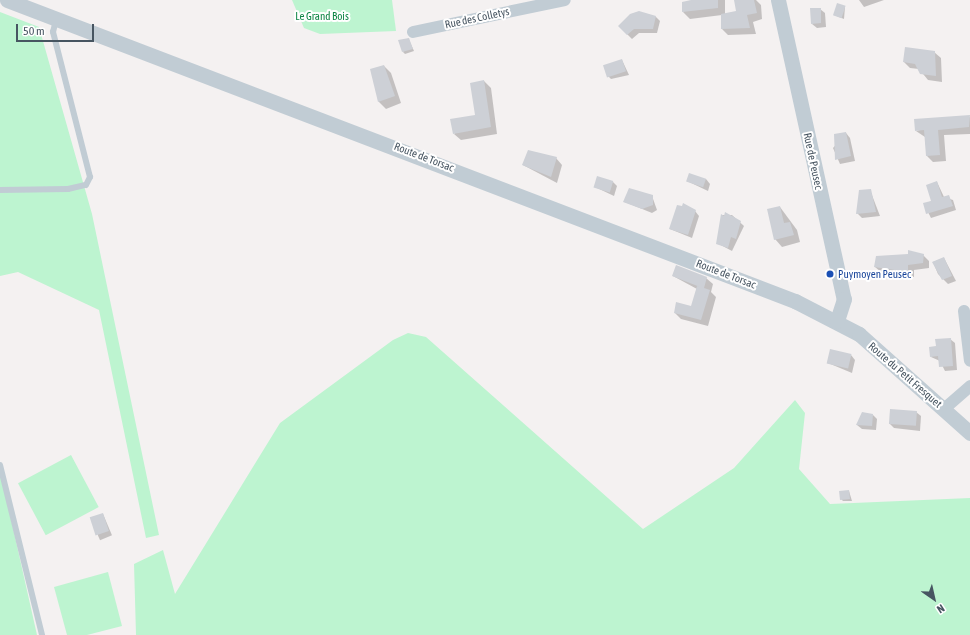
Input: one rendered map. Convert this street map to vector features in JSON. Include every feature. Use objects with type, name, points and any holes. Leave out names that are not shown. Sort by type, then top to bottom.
[{"type":"street","name":"Route de Torsac","points":[[8,0],[766,290],[837,321]]},
{"type":"street","name":"Rue des Colletys","points":[[413,32],[565,0]]},
{"type":"street","name":"Rue de Peusec","points":[[778,0],[844,299],[837,321]]},
{"type":"street","points":[[964,311],[970,361]]},
{"type":"street","name":"Route du Petit Fresquet","points":[[837,321],[891,359],[970,433]]},
{"type":"street","points":[[944,409],[970,386]]},
{"type":"lane","points":[[0,190],[68,189],[86,185],[90,177],[53,32],[57,18]]},
{"type":"lane","points":[[0,465],[42,635]]},
{"type":"green space","name":"Le Grand Bois","points":[[292,0],[392,0],[396,31],[320,34],[304,28]]},
{"type":"green space","points":[[0,12],[39,27],[92,214],[159,535],[146,538],[99,310],[18,272],[0,276]]},
{"type":"green space","points":[[408,333],[426,337],[643,529],[734,468],[795,400],[805,413],[799,469],[830,504],[970,498],[970,635],[136,635],[134,564],[163,550],[175,594],[280,423],[393,340]]},
{"type":"green space","points":[[71,455],[99,507],[46,535],[18,483]]},
{"type":"green space","points":[[0,470],[37,635],[0,635]]},
{"type":"green space","points":[[108,572],[122,626],[87,635],[67,635],[54,587]]},
{"type":"building","points":[[691,0],[718,0],[718,8],[682,12],[682,2]]},
{"type":"building","points":[[734,0],[754,0],[757,13],[747,15],[750,28],[721,29],[721,14],[736,11]]},
{"type":"building","points":[[837,3],[846,6],[842,18],[833,15]]},
{"type":"building","points":[[810,8],[821,8],[821,23],[811,24]]},
{"type":"building","points":[[639,11],[656,16],[653,29],[634,29],[627,35],[618,26],[630,14]]},
{"type":"building","points":[[409,38],[413,49],[402,52],[398,40]]},
{"type":"building","points":[[905,47],[935,51],[936,76],[920,74],[915,64],[903,62]]},
{"type":"building","points":[[622,59],[626,71],[607,78],[603,65]]},
{"type":"building","points":[[384,65],[395,96],[378,102],[370,69]]},
{"type":"building","points":[[484,80],[491,127],[453,134],[450,119],[475,115],[470,83]]},
{"type":"building","points":[[970,115],[969,127],[938,130],[940,155],[926,156],[924,130],[915,131],[914,119]]},
{"type":"building","points":[[846,132],[851,156],[835,160],[834,134]]},
{"type":"building","points":[[528,150],[557,157],[551,177],[522,165]]},
{"type":"building","points":[[689,173],[706,179],[703,187],[686,182]]},
{"type":"building","points":[[597,176],[613,181],[610,192],[593,187]]},
{"type":"building","points":[[937,181],[942,197],[949,195],[953,206],[926,214],[923,203],[931,201],[926,185]]},
{"type":"building","points":[[629,188],[653,195],[653,205],[642,209],[623,202]]},
{"type":"building","points":[[871,189],[876,212],[856,214],[859,190]]},
{"type":"building","points":[[683,203],[696,210],[688,235],[669,229],[677,205],[682,206]]},
{"type":"building","points":[[780,206],[784,223],[790,222],[794,235],[774,240],[767,209]]},
{"type":"building","points":[[725,212],[741,221],[736,239],[731,237],[728,248],[716,244],[721,214],[724,216]]},
{"type":"building","points":[[908,250],[924,254],[923,263],[908,265],[908,272],[874,267],[876,256],[908,254]]},
{"type":"building","points":[[944,257],[952,276],[942,280],[932,262]]},
{"type":"building","points":[[676,265],[707,277],[704,288],[710,290],[701,320],[674,313],[676,302],[691,306],[697,286],[700,287],[672,276]]},
{"type":"building","points":[[951,338],[953,366],[939,367],[938,356],[930,357],[929,347],[936,346],[935,339]]},
{"type":"building","points":[[830,349],[851,354],[848,369],[827,364]]},
{"type":"building","points":[[890,409],[917,411],[916,426],[889,424]]},
{"type":"building","points":[[862,412],[873,414],[872,426],[856,425]]},
{"type":"building","points":[[849,490],[850,499],[840,500],[839,491]]},
{"type":"building","points":[[103,513],[109,531],[96,535],[90,517]]},
{"type":"place","name":"Puymoyen Peusec","points":[[830,274]]}]
